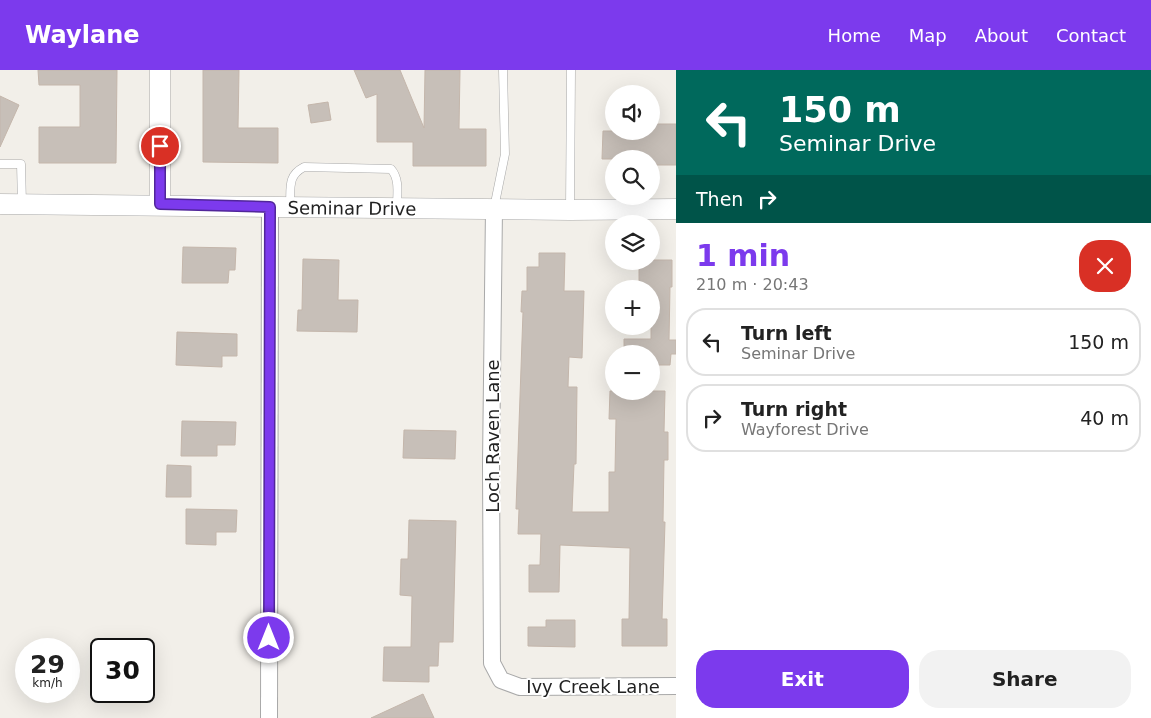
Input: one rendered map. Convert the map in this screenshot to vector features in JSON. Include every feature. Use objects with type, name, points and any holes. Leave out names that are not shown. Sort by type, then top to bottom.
[{"type":"street","points":[[160,70],[160,204]]},
{"type":"street","name":"Seminar Drive","points":[[0,204],[160,204],[570,210],[676,209]]},
{"type":"street","points":[[269,718],[270,207]]},
{"type":"street","name":"Loch Raven Lane","points":[[492,663],[491,455],[494,208]]},
{"type":"street","name":"Ivy Creek Lane","points":[[492,663],[501,680],[520,687],[676,686]]},
{"type":"lane","points":[[494,208],[505,154],[503,70]]},
{"type":"lane","points":[[570,210],[571,70]]},
{"type":"lane","points":[[0,164],[21,164],[22,204]]},
{"type":"lane","points":[[290,207],[291,178],[296,171],[304,167],[391,169],[396,174],[397,208]]},
{"type":"building","points":[[38,70],[117,70],[116,163],[39,163],[39,127],[80,127],[80,85],[39,85]]},
{"type":"building","points":[[203,70],[239,70],[238,128],[278,128],[278,163],[203,162]]},
{"type":"building","points":[[354,70],[400,70],[424,128],[425,70],[460,70],[459,129],[486,129],[486,166],[413,166],[413,142],[377,142],[377,94],[366,98]]},
{"type":"building","points":[[0,96],[19,105],[0,147]]},
{"type":"building","points":[[328,102],[331,120],[311,123],[308,105]]},
{"type":"building","points":[[660,124],[676,124],[676,165],[660,165],[660,150],[605,150],[605,159],[602,159],[603,131],[605,131],[605,140],[660,140]]},
{"type":"building","points":[[183,247],[236,248],[235,270],[229,270],[228,283],[182,283]]},
{"type":"building","points":[[539,253],[565,253],[564,291],[584,291],[582,358],[569,357],[568,387],[577,387],[576,464],[574,464],[572,512],[609,512],[609,472],[615,472],[616,419],[609,419],[610,400],[660,400],[660,391],[665,391],[664,432],[668,432],[668,460],[664,460],[663,522],[665,522],[662,619],[667,619],[667,646],[622,646],[622,619],[629,619],[630,548],[560,545],[559,592],[529,592],[529,565],[540,565],[541,534],[518,534],[519,509],[516,509],[523,312],[521,312],[522,291],[527,291],[527,267],[539,267]]},
{"type":"building","points":[[303,259],[339,260],[338,300],[358,300],[357,332],[297,331],[298,310],[302,310]]},
{"type":"building","points":[[660,260],[672,260],[669,340],[676,340],[676,354],[671,354],[670,365],[660,365],[660,345],[624,345],[624,339],[651,339],[651,335],[660,335],[660,280],[639,280],[639,270],[660,270]]},
{"type":"building","points":[[177,332],[237,334],[237,356],[222,356],[222,367],[176,365]]},
{"type":"building","points":[[182,421],[236,422],[235,445],[217,445],[217,456],[181,456]]},
{"type":"building","points":[[404,430],[456,431],[455,459],[403,458]]},
{"type":"building","points":[[167,465],[191,466],[191,497],[166,497]]},
{"type":"building","points":[[186,509],[237,510],[236,532],[216,532],[216,545],[186,544]]},
{"type":"building","points":[[409,520],[456,521],[453,642],[439,642],[438,666],[429,666],[429,682],[383,681],[384,647],[411,647],[412,596],[400,595],[401,559],[408,559]]},
{"type":"building","points":[[546,620],[575,620],[575,647],[528,646],[528,627],[546,627]]},
{"type":"building","points":[[423,694],[434,718],[371,718]]},
{"type":"route","points":[[160,146],[160,204],[270,207],[269,638]]}]
